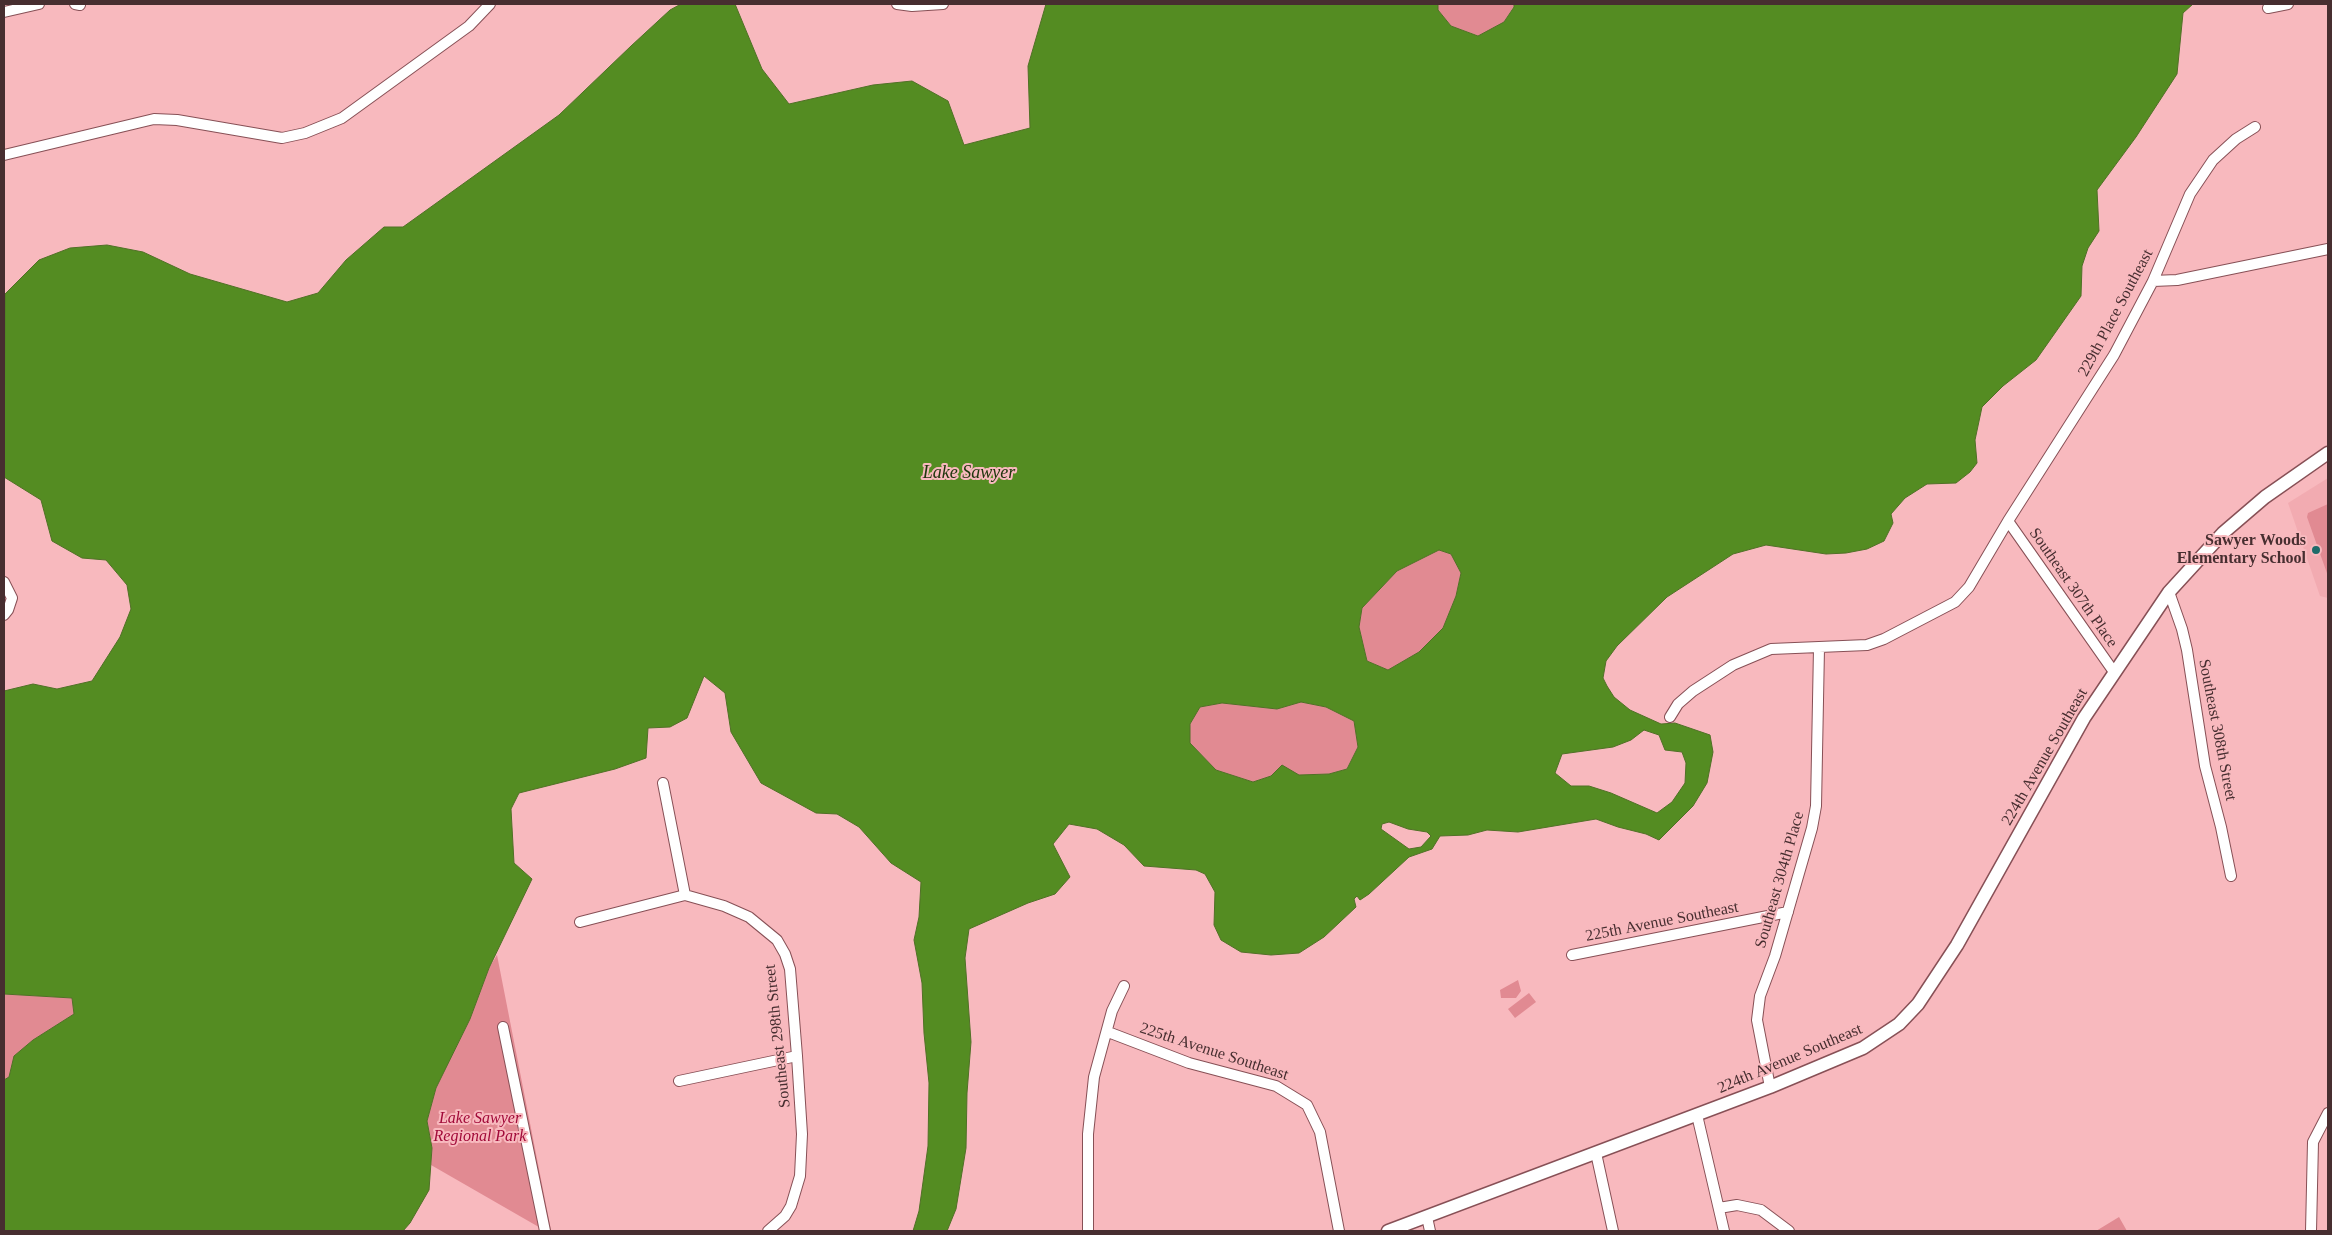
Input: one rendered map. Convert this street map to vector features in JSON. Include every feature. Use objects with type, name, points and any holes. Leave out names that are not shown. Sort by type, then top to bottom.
[{"type":"street","points":[[4,12],[39,4]]},
{"type":"street","points":[[4,155],[154,119],[177,120],[282,138],[305,133],[342,118],[469,26],[490,4]]},
{"type":"street","points":[[897,4],[912,6],[943,4]]},
{"type":"street","points":[[2268,8],[2288,4]]},
{"type":"street","name":"229th Place Southeast","points":[[1670,717],[1678,704],[1693,691],[1733,665],[1771,649],[1867,645],[1884,639],[1955,602],[1969,587],[2008,521],[2092,390],[2154,281],[2190,194],[2213,160],[2236,139],[2255,127]]},
{"type":"street","points":[[2154,281],[2177,280],[2328,249]]},
{"type":"street","name":"224th Avenue Southeast","points":[[1388,1231],[1770,1087],[1869,1045],[1899,1024],[1918,1004],[1957,945],[2065,751],[2114,672],[2169,592],[2223,533],[2264,497],[2328,453]]},
{"type":"street","name":"Southeast 307th Place","points":[[2008,521],[2114,672]]},
{"type":"street","points":[[4,582],[12,598],[6,613]]},
{"type":"street","name":"Southeast 308th Street","points":[[2169,592],[2184,636],[2205,766],[2221,827],[2231,876]]},
{"type":"street","name":"Southeast 304th Place","points":[[1770,1087],[1757,1020],[1760,996],[1775,956],[1788,912],[1812,828],[1816,806],[1819,648]]},
{"type":"street","points":[[580,922],[685,895],[663,783]]},
{"type":"street","name":"Southeast 298th Street","points":[[685,895],[724,906],[749,917],[777,940],[785,954],[790,969],[802,1134],[800,1176],[795,1197],[788,1211],[768,1231]]},
{"type":"street","name":"225th Avenue Southeast","points":[[1572,955],[1788,912]]},
{"type":"street","points":[[1088,1231],[1088,1134],[1094,1077],[1108,1032],[1112,1011],[1124,986]]},
{"type":"street","points":[[503,1027],[545,1231]]},
{"type":"street","name":"225th Avenue Southeast","points":[[1108,1032],[1189,1063],[1276,1086],[1308,1105],[1320,1132],[1339,1231]]},
{"type":"street","points":[[679,1082],[797,1056]]},
{"type":"street","points":[[2311,1231],[2313,1142],[2328,1113]]},
{"type":"street","points":[[1697,1115],[1724,1231]]},
{"type":"street","points":[[1596,1153],[1613,1231]]},
{"type":"street","points":[[1719,1208],[1737,1205],[1761,1210],[1789,1231]]},
{"type":"street","points":[[1427,1217],[1430,1231]]},
{"type":"shaded area","name":"Sawyer Woods Elementary School","points":[[2328,478],[2328,598],[2320,596],[2288,503]]},
{"type":"green space","points":[[1438,4],[1514,4],[1514,6],[1504,22],[1479,36],[1451,26],[1438,10]]},
{"type":"green space","points":[[2328,504],[2328,576],[2307,517],[2308,513]]},
{"type":"green space","points":[[1439,550],[1451,554],[1461,573],[1456,596],[1443,628],[1419,652],[1388,670],[1367,661],[1359,627],[1362,608],[1397,571]]},
{"type":"green space","points":[[1301,702],[1326,707],[1354,721],[1358,747],[1347,769],[1329,774],[1271,776],[1253,782],[1216,770],[1190,743],[1190,724],[1200,707],[1222,703],[1277,709]]},
{"type":"green space","name":"Lake Sawyer Regional Park","points":[[497,955],[551,1230],[544,1230],[431,1165],[432,1148],[427,1121],[436,1088],[470,1019],[489,968]]},
{"type":"green space","points":[[1518,980],[1521,991],[1516,998],[1501,998],[1500,990]]},
{"type":"green space","points":[[1529,993],[1536,1002],[1515,1018],[1508,1009]]},
{"type":"green space","points":[[4,994],[72,998],[74,1014],[33,1040],[15,1056],[9,1077],[4,1080]]},
{"type":"green space","points":[[2119,1217],[2127,1231],[2096,1231]]},
{"type":"water","name":"Lake Sawyer","points":[[681,4],[735,4],[762,69],[789,104],[873,85],[912,81],[948,101],[964,145],[1030,128],[1028,66],[1046,4],[1438,4],[1438,10],[1451,26],[1478,36],[1504,22],[1514,4],[2193,4],[2183,13],[2177,74],[2136,137],[2097,190],[2099,231],[2088,248],[2082,266],[2081,296],[2036,360],[2003,386],[1982,407],[1975,440],[1977,463],[1970,472],[1956,483],[1927,484],[1905,498],[1891,514],[1893,523],[1884,541],[1867,549],[1826,554],[1766,545],[1733,554],[1667,597],[1617,646],[1606,661],[1603,678],[1614,697],[1630,710],[1661,724],[1675,723],[1710,735],[1713,752],[1707,783],[1693,806],[1659,840],[1646,834],[1596,819],[1518,832],[1487,830],[1468,835],[1440,836],[1432,849],[1409,857],[1369,894],[1360,900],[1357,896],[1354,899],[1356,907],[1324,937],[1299,953],[1271,955],[1241,952],[1221,940],[1214,925],[1215,892],[1205,874],[1196,870],[1144,866],[1124,845],[1097,829],[1069,824],[1053,844],[1070,877],[1055,894],[1028,903],[969,929],[965,958],[971,1042],[967,1093],[966,1148],[956,1209],[947,1231],[913,1231],[919,1211],[928,1146],[929,1083],[922,983],[914,940],[919,917],[921,882],[891,863],[859,827],[837,814],[816,813],[761,783],[731,732],[725,693],[704,676],[687,718],[670,727],[648,728],[646,758],[615,769],[519,793],[511,809],[514,863],[532,879],[489,968],[470,1019],[436,1088],[427,1121],[432,1148],[429,1190],[410,1223],[403,1231],[4,1231],[4,1080],[9,1077],[14,1056],[33,1040],[74,1014],[72,998],[4,994],[4,691],[33,684],[57,689],[92,681],[120,637],[131,609],[127,585],[106,560],[82,558],[52,541],[41,500],[4,477],[5,294],[39,260],[70,248],[107,245],[143,252],[190,274],[287,302],[318,293],[346,260],[384,227],[403,227],[559,115],[670,10]],"holes":[[[1439,550],[1451,554],[1461,573],[1456,596],[1443,628],[1419,652],[1388,670],[1367,661],[1359,627],[1362,608],[1397,571]],[[1301,702],[1326,707],[1354,721],[1358,747],[1347,769],[1329,774],[1299,775],[1282,765],[1271,776],[1253,782],[1216,770],[1190,743],[1190,724],[1200,707],[1222,703],[1277,709]],[[1644,730],[1659,735],[1665,750],[1682,752],[1686,763],[1685,783],[1672,802],[1657,813],[1611,793],[1589,786],[1571,786],[1555,773],[1562,754],[1613,747],[1631,740]],[[1389,822],[1408,829],[1427,832],[1431,836],[1421,847],[1409,849],[1381,829],[1382,824]]]},
{"type":"place","name":"Sawyer Woods Elementary School","points":[[2316,550]]}]
